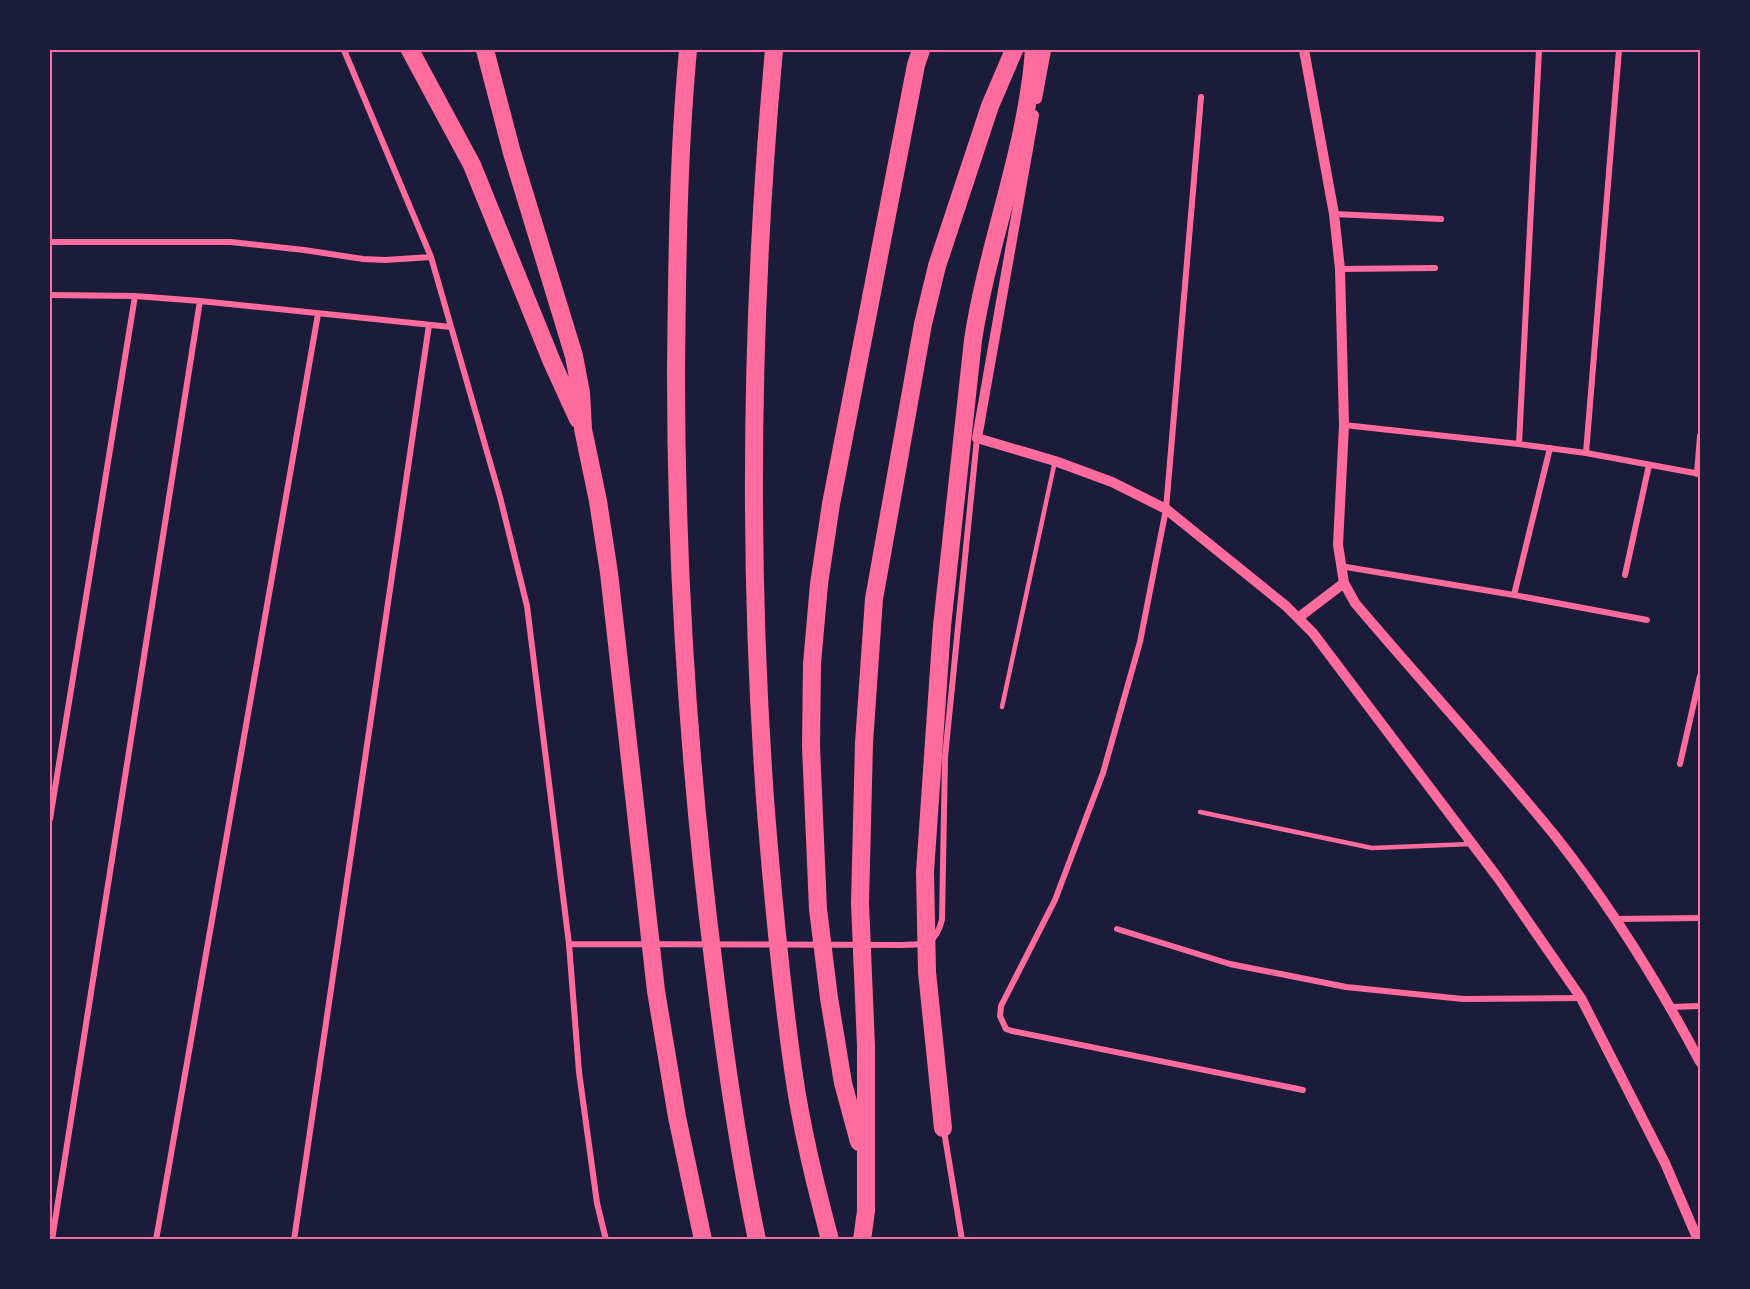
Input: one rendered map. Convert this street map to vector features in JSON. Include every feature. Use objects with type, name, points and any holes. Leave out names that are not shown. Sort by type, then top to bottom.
[{"type":"highway","points":[[410,50],[472,165],[552,362],[583,429]]},
{"type":"highway","points":[[485,50],[509,142],[574,356],[581,393],[583,429],[598,501],[609,573],[656,991],[677,1117],[703,1239]]},
{"type":"highway","points":[[688,50],[678,197],[676,445],[680,588],[688,730],[702,872],[720,1014],[757,1239]]},
{"type":"highway","points":[[774,50],[764,160],[754,348],[753,537],[760,725],[774,913],[793,1071],[816,1188],[830,1239]]},
{"type":"highway","points":[[865,1164],[843,1083],[818,909],[811,734],[812,664],[819,584],[831,504],[916,65],[921,50]]},
{"type":"highway","points":[[862,1239],[866,1211],[866,1046],[861,892],[864,743],[874,599],[923,324],[937,266],[990,106],[1014,50]]},
{"type":"highway","points":[[943,1128],[927,972],[925,872],[942,626],[979,297],[1025,114],[1032,80],[1034,50]]},
{"type":"street","points":[[344,50],[431,256],[500,497],[527,606],[570,944],[579,1072],[597,1203],[606,1239]]},
{"type":"street","points":[[570,944],[902,945],[923,944],[934,940],[939,931],[942,920],[945,757],[977,438],[1046,50]]},
{"type":"street","points":[[1304,50],[1334,214],[1340,269],[1344,425],[1338,545],[1344,583],[1355,603],[1556,838],[1615,919],[1671,1007],[1701,1062]]},
{"type":"street","points":[[1519,444],[1539,50]]},
{"type":"street","points":[[1586,453],[1619,50]]},
{"type":"street","points":[[1201,97],[1166,509],[1140,642],[1103,773],[1055,900],[1001,1006],[1000,1016],[1006,1029],[1012,1031],[1303,1090]]},
{"type":"street","points":[[1334,214],[1441,219]]},
{"type":"street","points":[[50,242],[231,242],[363,259],[385,260],[431,256]]},
{"type":"street","points":[[1340,269],[1435,268]]},
{"type":"street","points":[[50,295],[135,296],[200,301],[451,327]]},
{"type":"street","points":[[50,819],[135,296]]},
{"type":"street","points":[[52,1239],[200,301]]},
{"type":"street","points":[[156,1239],[318,314]]},
{"type":"street","points":[[294,1239],[429,325]]},
{"type":"street","points":[[1344,425],[1550,448],[1699,474],[1701,436]]},
{"type":"street","points":[[977,438],[1055,461],[1112,482],[1166,509],[1298,618],[1320,642],[1472,844],[1581,998],[1665,1163],[1698,1239]]},
{"type":"street","points":[[1514,595],[1550,448]]},
{"type":"street","points":[[1625,575],[1649,465]]},
{"type":"street","points":[[1340,566],[1647,620]]},
{"type":"street","points":[[1298,618],[1344,583]]},
{"type":"street","points":[[1680,764],[1698,698],[1701,676]]},
{"type":"street","points":[[1615,919],[1701,918]]},
{"type":"street","points":[[1117,929],[1230,964],[1346,987],[1463,999],[1581,998]]},
{"type":"street","points":[[1671,1007],[1701,1006]]},
{"type":"street","points":[[943,1128],[962,1239]]},
{"type":"lane","points":[[1002,707],[1055,461]]},
{"type":"lane","points":[[1200,812],[1372,848],[1472,844]]}]
